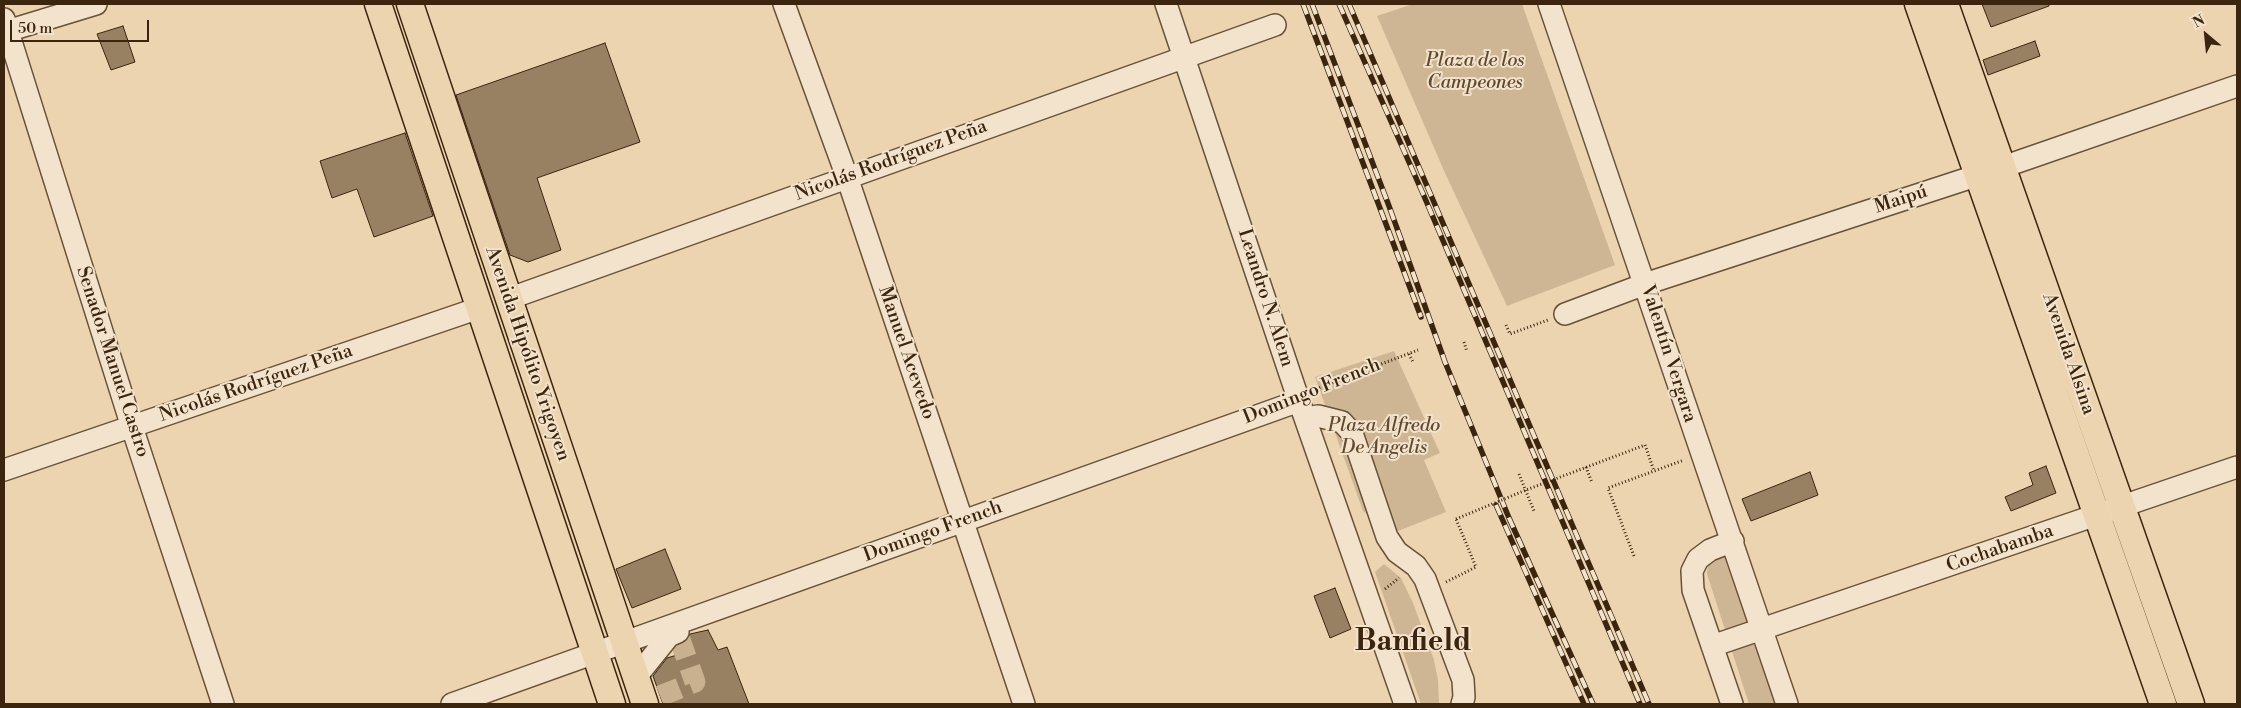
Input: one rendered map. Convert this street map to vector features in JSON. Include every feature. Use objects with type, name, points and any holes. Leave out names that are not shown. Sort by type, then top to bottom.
[{"type":"main road","name":"Avenida Hipólito Yrigoyen","points":[[378,4],[612,704]]},
{"type":"main road","name":"Avenida Hipólito Yrigoyen","points":[[410,4],[624,643],[646,694]]},
{"type":"main road","name":"Avenida Alsina","points":[[1918,4],[1991,170],[2122,508],[2191,704]]},
{"type":"main road","name":"Avenida Alsina","points":[[1945,4],[1991,170],[2098,516],[2163,704]]},
{"type":"street","points":[[5,27],[96,4]]},
{"type":"street","name":"Manuel Acevedo","points":[[784,4],[847,178],[1024,704]]},
{"type":"street","name":"Leandro N. Alem","points":[[1166,4],[1302,410],[1405,704]]},
{"type":"street","name":"Valentín Vergara","points":[[1549,4],[1787,704]]},
{"type":"street","name":"Nicolás Rodríguez Peña","points":[[508,299],[1275,25]]},
{"type":"street","name":"Senador Manuel Castro","points":[[5,27],[132,427],[223,704]]},
{"type":"street","name":"Maipú","points":[[1565,314],[1645,284],[1991,170],[2237,86]]},
{"type":"street","name":"Nicolás Rodríguez Peña","points":[[4,470],[479,308]]},
{"type":"street","points":[[1302,410],[1342,422],[1352,433],[1387,537],[1397,552],[1416,566],[1430,590],[1463,680],[1464,697],[1462,704]]},
{"type":"street","name":"Domingo French","points":[[452,704],[624,643],[677,631],[962,522],[1302,410]]},
{"type":"street","name":"Cochabamba","points":[[1712,646],[2122,508],[2237,467]]},
{"type":"street","points":[[1732,704],[1693,590],[1692,570],[1698,559],[1710,550],[1733,542]]},
{"type":"street","points":[[646,694],[669,636],[677,631]]},
{"type":"path","points":[[1506,325],[1510,334],[1565,314]]},
{"type":"path","points":[[1464,342],[1467,352]]},
{"type":"path","name":"Domingo French","points":[[1302,410],[1319,386],[1418,350]]},
{"type":"path","points":[[1409,354],[1413,362]]},
{"type":"path","points":[[1430,590],[1476,566],[1456,520],[1525,488],[1646,445],[1654,471]]},
{"type":"path","points":[[1634,556],[1608,488],[1701,454]]},
{"type":"path","points":[[1586,467],[1592,483]]},
{"type":"path","points":[[1518,474],[1534,510]]},
{"type":"path","points":[[1369,601],[1416,566]]},
{"type":"green space","name":"Plaza de los Campeones","points":[[1413,4],[1522,4],[1615,265],[1507,306],[1445,173],[1377,16]]},
{"type":"green space","name":"Plaza Alfredo De Angelis","points":[[1394,351],[1440,453],[1424,460],[1446,512],[1393,533],[1363,511],[1315,377]]},
{"type":"green space","points":[[1724,557],[1730,561],[1777,704],[1749,704],[1707,574],[1708,564],[1715,558]]},
{"type":"green space","points":[[1384,564],[1401,578],[1413,603],[1434,660],[1438,680],[1439,704],[1421,704],[1375,572]]},
{"type":"building","points":[[1982,4],[2049,4],[2049,6],[1991,27]]},
{"type":"building","points":[[123,26],[135,62],[111,70],[97,34]]},
{"type":"building","points":[[2035,41],[2040,56],[1988,75],[1983,60]]},
{"type":"building","points":[[605,43],[640,142],[537,178],[561,250],[528,262],[510,255],[456,95]]},
{"type":"building","points":[[405,133],[433,216],[374,237],[357,189],[332,198],[320,161]]},
{"type":"building","points":[[2046,466],[2056,493],[2011,511],[2005,497],[2033,485],[2029,473]]},
{"type":"building","points":[[1810,472],[1818,495],[1751,521],[1742,499]]},
{"type":"building","points":[[665,549],[681,589],[632,608],[616,569]]},
{"type":"building","points":[[1335,588],[1351,629],[1330,638],[1314,596]]},
{"type":"building","points":[[708,630],[718,650],[727,647],[749,704],[663,704],[653,676],[667,658],[677,655],[674,649],[688,640],[690,634]]},
{"type":"tunnel","points":[[660,696],[695,682],[679,637]]},
{"type":"railway","points":[[1303,4],[1421,317]]},
{"type":"railway","points":[[1312,4],[1389,206],[1445,362],[1509,518],[1593,704]]},
{"type":"railway","points":[[1339,4],[1424,196],[1640,704]]},
{"type":"railway","points":[[1349,4],[1649,704]]},
{"type":"railway","points":[[1496,505],[1584,704]]},
{"type":"district","name":"Banfield","points":[[1413,643]]}]
